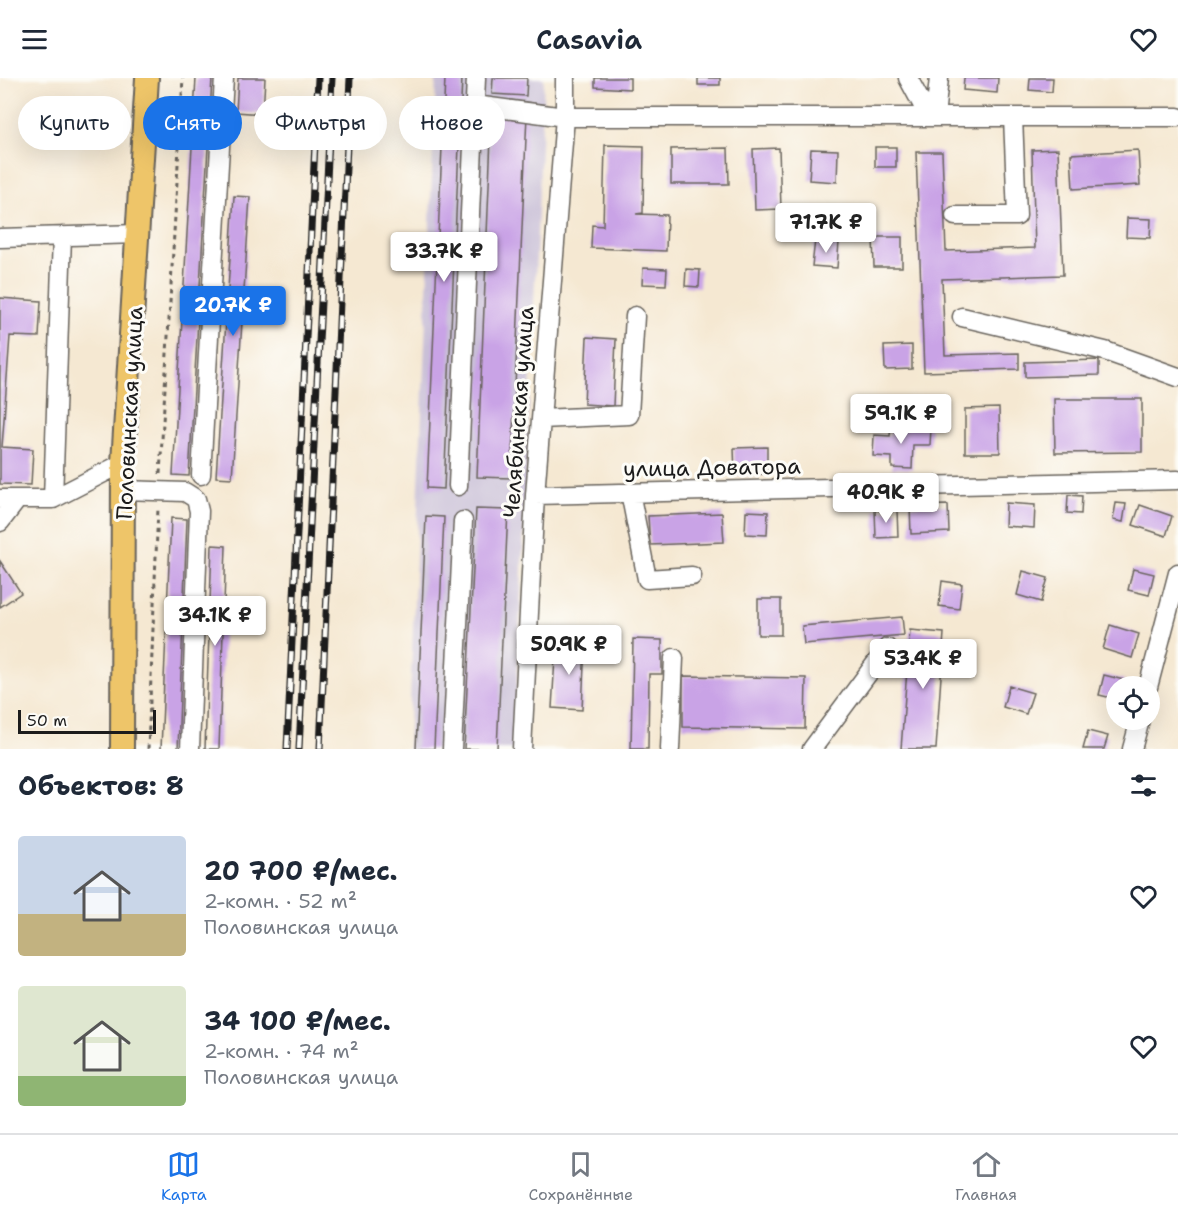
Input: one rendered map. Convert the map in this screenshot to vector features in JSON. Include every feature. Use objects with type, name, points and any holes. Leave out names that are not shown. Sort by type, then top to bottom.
[{"type":"main road","name":"Половинская улица","points":[[122,749],[123,463],[147,78]]},
{"type":"street","points":[[201,476],[224,78]]},
{"type":"street","points":[[475,96],[476,78]]},
{"type":"street","name":"Челябинская улица","points":[[522,749],[535,495],[565,117],[566,78]]},
{"type":"street","points":[[908,78],[932,117]]},
{"type":"street","points":[[932,117],[939,78]]},
{"type":"street","points":[[505,109],[565,117],[1178,117]]},
{"type":"street","points":[[955,216],[1017,216],[1013,117]]},
{"type":"street","points":[[458,486],[473,150]]},
{"type":"street","points":[[0,238],[139,234]]},
{"type":"street","points":[[53,499],[62,236]]},
{"type":"street","points":[[541,419],[629,415],[635,316]]},
{"type":"street","points":[[962,317],[1105,351],[1178,377]]},
{"type":"street","points":[[0,522],[9,500],[53,499],[123,463]]},
{"type":"street","name":"улица Доватора","points":[[535,495],[1178,480]]},
{"type":"street","points":[[123,490],[185,492],[196,499],[200,511],[190,749]]},
{"type":"street","points":[[630,492],[647,579],[692,576]]},
{"type":"street","points":[[452,749],[463,520]]},
{"type":"street","points":[[1151,676],[1178,573]]},
{"type":"street","points":[[812,749],[887,648]]},
{"type":"street","points":[[670,749],[674,658]]},
{"type":"street","points":[[1132,749],[1137,730]]},
{"type":"path","points":[[148,749],[159,491],[183,78]]},
{"type":"shaded area","points":[[436,78],[544,78],[514,749],[408,749],[433,150],[505,150],[505,96],[435,96]]},
{"type":"building","points":[[196,78],[212,78],[211,96],[195,96]]},
{"type":"building","points":[[238,78],[265,78],[264,96],[254,96],[254,113],[242,112],[242,96],[237,96]]},
{"type":"building","points":[[445,78],[462,78],[461,96],[444,96]]},
{"type":"building","points":[[493,78],[527,78],[526,96],[492,94]]},
{"type":"building","points":[[595,78],[630,78],[630,89],[595,87]]},
{"type":"building","points":[[698,78],[720,78],[720,85],[698,85]]},
{"type":"building","points":[[964,78],[998,78],[997,93],[963,90]]},
{"type":"building","points":[[1030,78],[1053,78],[1052,92],[1029,90]]},
{"type":"building","points":[[505,114],[527,115],[511,478],[477,477],[490,150],[505,150]]},
{"type":"building","points":[[605,145],[644,146],[643,213],[636,214],[667,215],[666,251],[591,248],[592,225],[603,226]]},
{"type":"building","points":[[875,147],[896,147],[896,167],[875,167]]},
{"type":"building","points":[[728,148],[729,184],[671,184],[671,149]]},
{"type":"building","points":[[779,148],[781,209],[755,210],[753,149]]},
{"type":"building","points":[[811,149],[838,150],[837,182],[809,180]]},
{"type":"building","points":[[1058,149],[1063,275],[942,279],[945,355],[1019,353],[1019,369],[924,372],[916,152],[942,152],[946,251],[1035,248],[1032,150]]},
{"type":"building","points":[[192,150],[208,150],[189,476],[173,475]]},
{"type":"building","points":[[442,150],[459,150],[444,489],[427,488]]},
{"type":"building","points":[[1138,150],[1140,185],[1073,189],[1071,154]]},
{"type":"building","points":[[234,196],[250,197],[232,478],[216,477]]},
{"type":"building","points":[[1127,218],[1151,219],[1150,238],[1126,237]]},
{"type":"building","points":[[873,237],[902,237],[902,267],[874,267]]},
{"type":"building","points":[[815,240],[839,242],[837,268],[812,266]]},
{"type":"building","points":[[643,268],[667,269],[666,285],[642,284]]},
{"type":"building","points":[[686,269],[700,270],[699,287],[685,286]]},
{"type":"building","points":[[0,298],[41,301],[39,337],[10,336],[2,447],[33,449],[31,485],[0,484]]},
{"type":"building","points":[[587,337],[616,339],[613,406],[584,404]]},
{"type":"building","points":[[912,345],[912,369],[885,370],[884,346]]},
{"type":"building","points":[[1099,360],[1099,375],[1025,377],[1025,362]]},
{"type":"building","points":[[1054,399],[1142,399],[1142,452],[1055,453]]},
{"type":"building","points":[[999,408],[1000,453],[965,453],[965,409]]},
{"type":"building","points":[[891,426],[931,428],[930,445],[913,445],[912,469],[892,468],[892,457],[873,456],[874,435],[890,436]]},
{"type":"building","points":[[767,447],[767,474],[735,475],[734,448]]},
{"type":"building","points":[[1068,495],[1082,496],[1081,514],[1067,513]]},
{"type":"building","points":[[1006,503],[1035,505],[1034,528],[1005,526]]},
{"type":"building","points":[[1116,503],[1126,504],[1123,522],[1113,520]]},
{"type":"building","points":[[948,505],[949,532],[911,534],[910,506]]},
{"type":"building","points":[[1140,505],[1172,516],[1166,536],[1133,525]]},
{"type":"building","points":[[476,509],[508,510],[497,749],[464,749]]},
{"type":"building","points":[[875,510],[897,510],[898,537],[876,538]]},
{"type":"building","points":[[746,511],[768,512],[767,535],[745,534]]},
{"type":"building","points":[[722,513],[724,542],[650,545],[648,516]]},
{"type":"building","points":[[426,516],[444,517],[434,749],[416,749]]},
{"type":"building","points":[[171,518],[187,519],[178,749],[161,749]]},
{"type":"building","points":[[212,545],[226,546],[219,749],[205,749]]},
{"type":"building","points":[[0,561],[21,593],[0,607]]},
{"type":"building","points":[[1133,569],[1154,574],[1149,595],[1128,590]]},
{"type":"building","points":[[1023,571],[1048,578],[1041,602],[1017,595]]},
{"type":"building","points":[[942,581],[962,584],[959,609],[939,606]]},
{"type":"building","points":[[758,599],[781,599],[781,635],[758,635]]},
{"type":"building","points":[[902,617],[904,635],[804,644],[802,626]]},
{"type":"building","points":[[1110,625],[1139,634],[1132,658],[1103,649]]},
{"type":"building","points":[[910,630],[944,633],[936,749],[901,749]]},
{"type":"building","points":[[633,639],[662,640],[662,674],[649,674],[648,749],[631,749]]},
{"type":"building","points":[[556,641],[585,643],[582,710],[552,708]]},
{"type":"building","points":[[1104,675],[1108,676],[1106,676],[1106,697],[1099,695]]},
{"type":"building","points":[[683,676],[806,678],[805,729],[683,727]]},
{"type":"building","points":[[1009,686],[1033,693],[1026,714],[1003,707]]},
{"type":"building","points":[[1088,731],[1108,736],[1104,749],[1083,749]]},
{"type":"railway","points":[[287,749],[318,78]]},
{"type":"railway","points":[[299,749],[332,78]]},
{"type":"railway","points":[[320,749],[350,78]]}]
